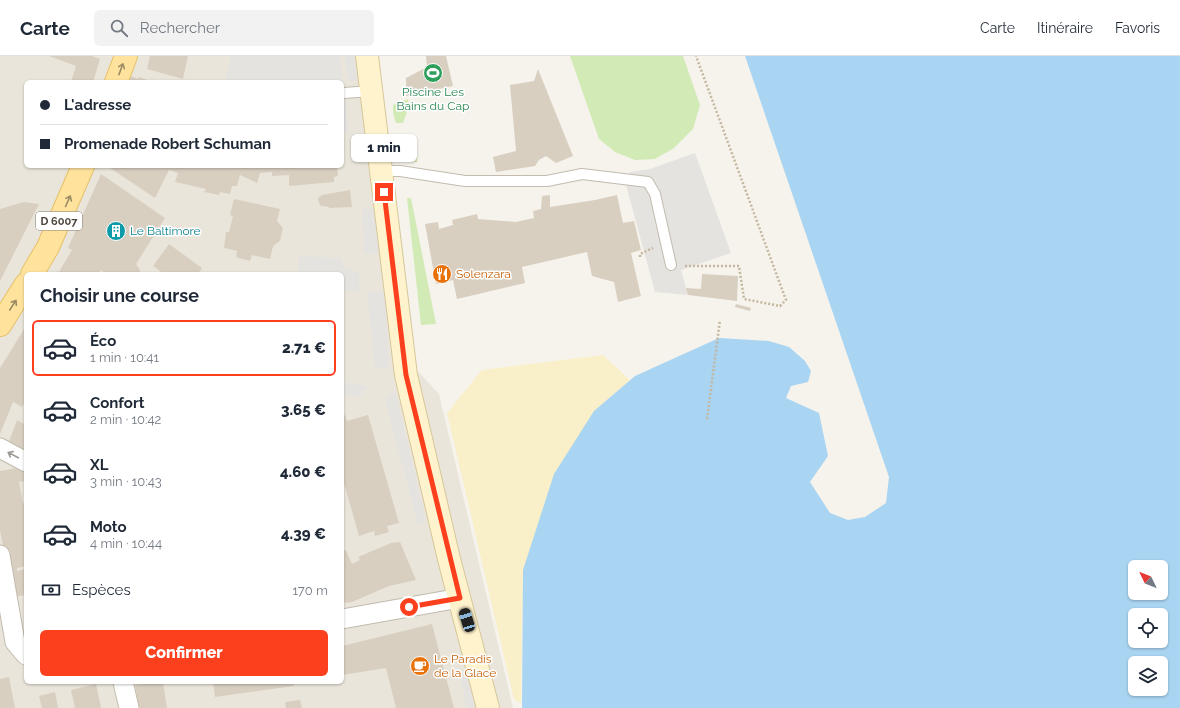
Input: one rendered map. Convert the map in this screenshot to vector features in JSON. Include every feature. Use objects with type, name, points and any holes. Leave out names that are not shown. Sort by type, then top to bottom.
[{"type":"main road","points":[[117,80],[126,56]]},
{"type":"main road","points":[[367,56],[406,375],[488,708]]},
{"type":"main road","name":"D 6007","points":[[33,272],[48,247],[82,168]]},
{"type":"main road","points":[[0,325],[24,287]]},
{"type":"street","points":[[0,448],[24,461]]},
{"type":"street","points":[[0,555],[15,642],[24,653]]},
{"type":"street","points":[[344,619],[460,598]]},
{"type":"street","points":[[123,684],[129,708]]},
{"type":"lane","points":[[344,93],[371,92]]},
{"type":"lane","points":[[381,171],[400,171],[465,181],[548,181],[582,174],[648,182],[655,194],[671,265]]},
{"type":"path","points":[[671,265],[739,266],[744,299],[780,306],[786,300],[696,56]]},
{"type":"path","points":[[708,420],[720,320]]},
{"type":"shaded area","points":[[0,56],[359,56],[392,344],[439,394],[513,708],[0,708]]},
{"type":"shaded area","points":[[231,56],[340,56],[343,80],[225,80]]},
{"type":"shaded area","points":[[345,56],[357,56],[361,80],[348,81]]},
{"type":"shaded area","points":[[344,90],[349,133],[344,133]]},
{"type":"shaded area","points":[[695,153],[731,253],[681,270],[688,295],[655,292],[626,185],[630,172],[650,169]]},
{"type":"shaded area","points":[[362,209],[377,209],[378,254],[364,253]]},
{"type":"shaded area","points":[[299,256],[341,258],[344,268],[359,272],[359,291],[344,290],[344,272],[297,272]]},
{"type":"shaded area","points":[[386,291],[389,368],[375,368],[367,292]]},
{"type":"shaded area","points":[[344,382],[368,386],[360,397],[344,394]]},
{"type":"shaded area","points":[[395,391],[426,521],[418,524],[385,400]]},
{"type":"shaded area","points":[[459,674],[474,679],[481,708],[467,708]]},
{"type":"green space","points":[[570,56],[683,56],[700,105],[693,129],[674,148],[655,159],[635,160],[615,152],[599,139]]},
{"type":"green space","points":[[408,99],[409,106],[403,123],[396,123],[393,113],[393,105]]},
{"type":"green space","points":[[405,140],[417,157],[417,162],[407,162],[399,155],[396,143]]},
{"type":"green space","points":[[407,198],[411,198],[436,324],[421,325]]},
{"type":"sand","points":[[603,355],[630,380],[594,411],[523,570],[521,703],[514,699],[447,413],[482,370]]},
{"type":"water","points":[[745,56],[1180,56],[1180,708],[522,708],[523,570],[554,474],[594,411],[635,376],[719,338],[769,341],[789,347],[805,361],[811,371],[808,382],[791,386],[786,398],[819,413],[828,456],[810,482],[830,513],[848,520],[865,517],[886,503],[889,477]]},
{"type":"building","points":[[49,56],[92,56],[100,59],[94,80],[72,80],[76,66]]},
{"type":"building","points":[[150,56],[188,56],[183,79],[147,69]]},
{"type":"building","name":"Piscine Les Bains du Cap","points":[[426,56],[446,56],[453,86],[406,96],[406,78],[427,67]]},
{"type":"building","points":[[538,69],[573,156],[556,163],[546,156],[539,160],[535,166],[496,172],[493,157],[516,151],[510,85],[534,81]]},
{"type":"building","points":[[128,75],[138,79],[139,77],[147,80],[127,80]]},
{"type":"building","points":[[110,168],[337,168],[338,176],[334,177],[334,182],[289,186],[289,175],[272,176],[272,172],[260,173],[257,183],[240,175],[237,186],[232,186],[230,194],[220,192],[219,195],[204,192],[206,189],[175,182],[178,173],[169,170],[155,198]]},
{"type":"building","name":"Le Baltimore","points":[[101,174],[165,218],[136,264],[140,272],[104,272],[101,270],[100,272],[59,272],[72,250],[68,248]]},
{"type":"building","points":[[350,190],[352,207],[329,208],[321,206],[319,203],[318,198],[322,195]]},
{"type":"building","points":[[550,195],[550,207],[617,195],[623,223],[634,221],[641,250],[631,253],[641,296],[618,302],[614,282],[592,276],[587,252],[522,267],[525,283],[457,299],[453,280],[436,284],[425,224],[438,222],[439,229],[453,225],[452,220],[477,214],[478,219],[516,222],[534,218],[533,211],[541,209],[542,196]]},
{"type":"building","points":[[234,199],[280,209],[277,221],[283,228],[280,241],[273,246],[270,259],[252,255],[250,261],[236,257],[237,251],[224,248],[226,232],[229,232],[233,216],[230,215]]},
{"type":"building","points":[[24,202],[39,204],[0,281],[0,209]]},
{"type":"building","points":[[169,244],[202,268],[199,272],[161,272],[153,266]]},
{"type":"building","points":[[702,274],[738,276],[737,301],[688,295],[686,288],[701,289]]},
{"type":"building","points":[[736,304],[751,308],[750,311],[735,307]]},
{"type":"building","points":[[24,329],[24,404],[22,407],[13,402],[0,434],[0,368]]},
{"type":"building","points":[[344,415],[347,421],[368,415],[399,523],[387,526],[389,532],[375,536],[374,531],[359,536],[344,483]]},
{"type":"building","points":[[17,420],[24,424],[24,448],[22,452],[8,444]]},
{"type":"building","points":[[17,468],[24,472],[24,481],[19,482],[24,503],[24,566],[17,568],[17,571],[24,569],[24,595],[12,597],[0,530],[0,471]]},
{"type":"building","points":[[400,542],[416,580],[389,586],[352,602],[344,603],[344,550],[346,550],[352,564],[360,560],[358,557],[391,543]]},
{"type":"building","points":[[432,624],[454,708],[396,708],[386,668],[344,675],[344,646]]},
{"type":"building","points":[[9,677],[15,708],[0,708],[0,679]]},
{"type":"building","points":[[96,684],[101,708],[75,708],[71,690]]},
{"type":"building","points":[[163,684],[167,708],[139,708],[135,685]]},
{"type":"building","points":[[213,684],[294,684],[294,686],[215,697]]},
{"type":"building","points":[[55,692],[58,708],[42,708],[39,696]]},
{"type":"building","points":[[300,700],[302,708],[286,708],[285,702]]},
{"type":"place","name":"Piscine Les Bains du Cap","points":[[433,73]]},
{"type":"place","name":"Le Baltimore","points":[[116,231]]},
{"type":"place","name":"Solenzara","points":[[442,274]]},
{"type":"place","name":"Le Paradis de la Glace","points":[[420,666]]},
{"type":"route","points":[[384,192],[406,375],[430,471],[449,559],[460,598],[409,607]]}]
